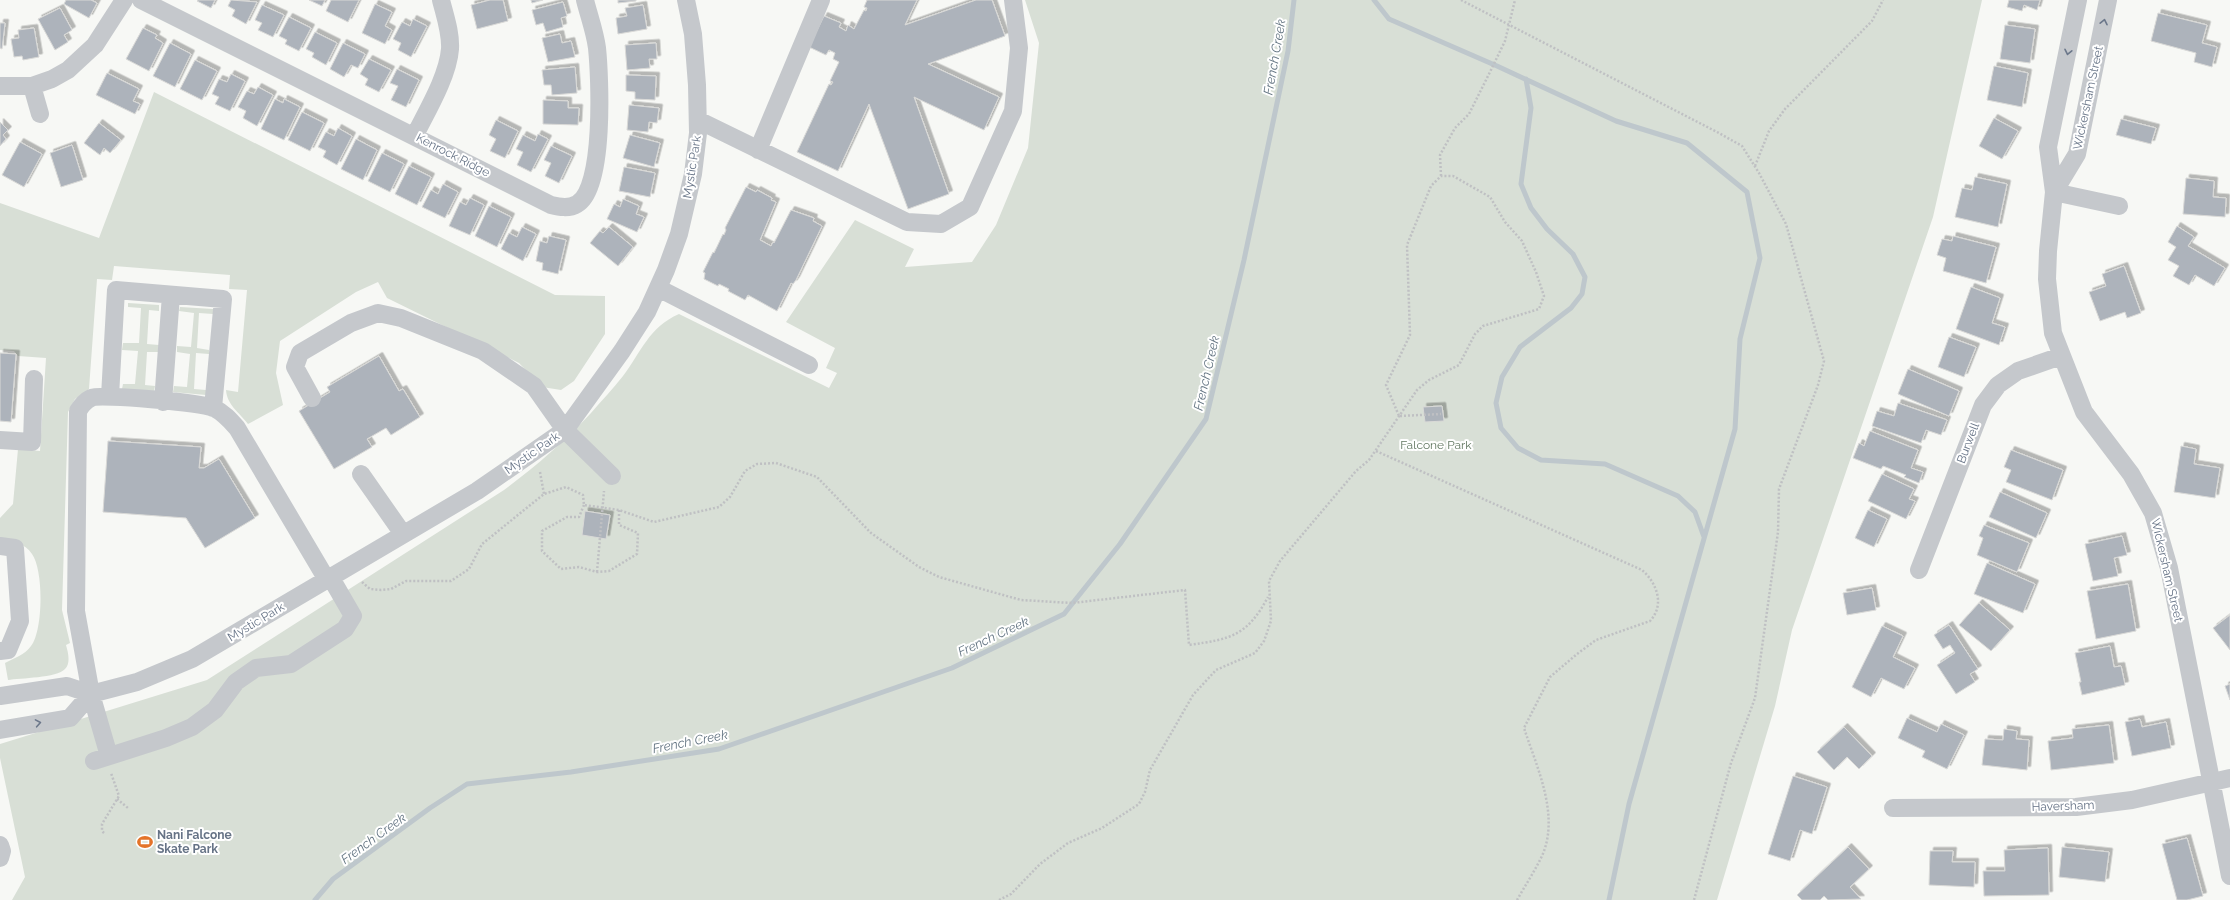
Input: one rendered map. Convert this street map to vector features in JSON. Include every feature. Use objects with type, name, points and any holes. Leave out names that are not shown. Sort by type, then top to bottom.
[{"type":"street","points":[[0,86],[32,86],[52,79],[83,58],[102,37],[124,0]]},
{"type":"street","name":"Kenrock Ridge","points":[[141,0],[415,135],[550,205],[559,207],[578,204],[589,191],[599,136],[600,86],[596,46],[585,0]]},
{"type":"street","points":[[415,135],[442,78],[450,49],[450,35],[441,0]]},
{"type":"street","name":"Mystic Park","points":[[92,694],[137,682],[192,660],[477,491],[565,430],[622,351],[647,312],[679,234],[694,174],[698,120],[698,85],[693,34],[686,0]]},
{"type":"street","points":[[758,150],[822,0]]},
{"type":"street","points":[[698,120],[907,222],[941,224],[970,207],[1013,111],[1019,48],[1013,0]]},
{"type":"street","name":"Wickersham Street","points":[[2078,0],[2048,147],[2054,192],[2047,279],[2053,333],[2084,412],[2131,474],[2153,513],[2168,568],[2230,876]]},
{"type":"street","name":"Wickersham Street","points":[[2054,192],[2076,154],[2108,0]]},
{"type":"street","points":[[32,86],[40,114]]},
{"type":"street","points":[[2054,192],[2119,206]]},
{"type":"street","points":[[658,288],[809,365]]},
{"type":"street","points":[[110,396],[116,290],[223,299],[213,408]]},
{"type":"street","points":[[163,402],[171,295]]},
{"type":"street","points":[[312,398],[295,367],[300,353],[351,322],[378,313],[401,318],[483,351],[534,386],[565,430],[612,476]]},
{"type":"street","name":"Burwell","points":[[1919,570],[1983,405],[1998,386],[2018,371],[2061,356]]},
{"type":"street","points":[[0,440],[32,442],[34,379]]},
{"type":"street","points":[[110,396],[163,402],[213,408],[225,414],[237,428],[353,616],[345,629],[291,664],[256,668],[236,682],[215,710],[192,727],[166,738],[103,758],[76,611],[78,411],[92,397],[110,396]]},
{"type":"street","points":[[361,474],[403,534]]},
{"type":"street","points":[[0,546],[15,548],[20,621],[8,650],[0,651]]},
{"type":"street","points":[[0,696],[67,686],[92,694]]},
{"type":"street","points":[[0,730],[70,718],[92,694]]},
{"type":"street","name":"Haversham","points":[[1894,808],[2076,807],[2132,800],[2230,778]]},
{"type":"street","points":[[0,845],[2,851],[0,858]]},
{"type":"path","points":[[1461,0],[1742,146],[1755,166],[1786,224],[1824,361],[1818,386],[1779,489],[1778,532],[1755,698],[1731,763],[1694,900]]},
{"type":"path","points":[[1441,176],[1440,155],[1455,128],[1469,114],[1505,41],[1515,0]]},
{"type":"path","points":[[1755,166],[1769,131],[1785,109],[1872,21],[1883,0]]},
{"type":"path","points":[[999,900],[1011,894],[1040,864],[1068,843],[1102,828],[1139,804],[1145,792],[1150,770],[1193,695],[1216,670],[1255,653],[1264,641],[1271,621],[1269,581],[1280,561],[1376,451],[1417,390],[1429,380],[1459,365],[1475,334],[1483,326],[1539,309],[1544,296],[1522,241],[1504,222],[1490,196],[1453,176],[1441,176],[1431,186],[1407,245],[1410,335],[1386,385],[1399,416]]},
{"type":"path","points":[[1399,416],[1441,414]]},
{"type":"path","points":[[1376,451],[1642,570],[1652,579],[1655,586],[1658,605],[1657,614],[1650,621],[1596,640],[1550,677],[1524,728],[1546,798],[1550,828],[1542,857],[1517,900]]},
{"type":"path","points":[[584,505],[619,510],[654,522],[719,507],[730,497],[745,471],[757,464],[776,463],[817,477],[871,533],[919,567],[939,577],[1021,600],[1072,603],[1185,590],[1189,645],[1221,641],[1238,634],[1259,613],[1269,596]]},
{"type":"path","points":[[540,472],[544,494]]},
{"type":"path","points":[[597,572],[604,490],[612,476]]},
{"type":"path","points":[[362,582],[370,589],[381,590],[391,589],[406,581],[451,581],[469,569],[482,544],[544,494],[566,487],[583,495],[584,505],[579,517],[567,516],[542,531],[542,551],[561,569],[579,567],[597,572],[609,571],[637,554],[638,533],[619,525],[619,510]]},
{"type":"path","points":[[103,758],[119,796],[102,824],[102,831],[104,833]]},
{"type":"path","points":[[117,799],[128,808]]},
{"type":"green space","name":"Falcone Park","points":[[1025,0],[1982,0],[1933,217],[1792,630],[1775,706],[1717,900],[12,900],[25,877],[0,758],[0,744],[207,680],[516,481],[549,454],[581,424],[619,381],[653,333],[669,319],[679,314],[829,388],[837,373],[826,368],[835,348],[786,322],[855,220],[914,249],[905,267],[972,262],[996,225],[1028,148],[1039,43]]},
{"type":"green space","points":[[154,92],[555,295],[605,296],[605,334],[574,381],[561,390],[542,387],[519,363],[387,298],[378,282],[356,292],[280,341],[276,373],[283,405],[248,424],[231,404],[226,390],[238,392],[247,290],[229,289],[230,275],[114,266],[112,280],[97,279],[89,389],[75,399],[68,412],[62,610],[70,643],[66,645],[68,651],[68,664],[67,667],[61,672],[54,674],[8,680],[5,663],[26,652],[35,638],[40,615],[40,587],[39,573],[36,562],[29,550],[18,543],[0,539],[0,518],[13,504],[18,449],[40,451],[46,358],[18,356],[14,351],[0,350],[0,203],[99,238]]},
{"type":"green space","points":[[128,303],[159,305],[159,311],[149,310],[147,344],[159,345],[158,352],[147,352],[145,385],[155,386],[154,391],[122,389],[123,384],[135,384],[138,351],[122,350],[123,343],[139,343],[141,308],[128,307]]},
{"type":"green space","points":[[180,307],[213,309],[213,314],[199,313],[197,348],[209,350],[209,354],[196,353],[194,389],[206,390],[206,395],[173,392],[174,386],[187,387],[190,354],[177,352],[177,346],[191,347],[194,313],[179,311]]},
{"type":"building","points":[[66,0],[91,0],[97,3],[89,18],[64,4]]},
{"type":"building","points":[[215,0],[211,8],[197,1]]},
{"type":"building","points":[[231,0],[257,2],[246,24],[232,16],[235,10],[228,6]]},
{"type":"building","points":[[309,0],[325,0],[322,6]]},
{"type":"building","points":[[331,0],[359,0],[348,22],[326,11]]},
{"type":"building","points":[[490,0],[503,0],[508,21],[477,29],[471,5]]},
{"type":"building","points":[[531,0],[543,0],[532,3]]},
{"type":"building","points":[[618,0],[636,0],[636,1],[618,3]]},
{"type":"building","points":[[867,0],[917,0],[905,25],[976,0],[992,0],[1005,36],[928,64],[999,97],[984,130],[914,97],[949,194],[908,209],[869,104],[838,171],[797,152],[829,84],[831,85],[833,82],[830,81],[839,62],[833,59],[835,53],[829,50],[826,55],[809,47],[824,16],[841,23],[839,27],[846,31],[848,25],[854,29],[864,10],[866,11],[867,8],[864,7]]},
{"type":"building","points":[[2009,0],[2040,0],[2037,10],[2024,5],[2022,11],[2007,7]]},
{"type":"building","points":[[563,2],[567,16],[561,18],[563,27],[546,32],[543,23],[536,25],[532,10]]},
{"type":"building","points":[[375,4],[392,12],[385,26],[392,30],[385,44],[362,33]]},
{"type":"building","points":[[262,5],[284,15],[273,37],[258,30],[262,23],[255,20]]},
{"type":"building","points":[[643,5],[647,29],[618,34],[616,18],[627,16],[625,8]]},
{"type":"building","points":[[60,8],[72,30],[64,35],[68,42],[55,50],[38,19]]},
{"type":"building","points":[[2158,13],[2207,25],[2202,43],[2217,47],[2212,67],[2194,62],[2196,53],[2151,41]]},
{"type":"building","points":[[289,17],[311,28],[299,51],[285,44],[287,40],[279,36]]},
{"type":"building","points":[[413,19],[427,26],[411,57],[398,50],[401,43],[393,39],[402,22],[410,26]]},
{"type":"building","points":[[0,23],[5,23],[2,49],[0,48]]},
{"type":"building","points":[[2005,25],[2035,29],[2030,63],[2000,59]]},
{"type":"building","points":[[34,28],[39,57],[23,60],[22,56],[14,57],[11,39],[19,38],[18,30]]},
{"type":"building","points":[[143,28],[157,35],[155,38],[163,43],[149,71],[126,59]]},
{"type":"building","points":[[315,32],[337,43],[326,65],[312,57],[314,53],[306,49]]},
{"type":"building","points":[[560,34],[562,43],[571,41],[575,57],[548,62],[542,38]]},
{"type":"building","points":[[170,43],[191,54],[175,87],[153,76]]},
{"type":"building","points":[[343,43],[365,54],[358,68],[351,65],[344,77],[330,69]]},
{"type":"building","points":[[656,43],[657,59],[649,59],[650,68],[627,70],[625,45]]},
{"type":"building","points":[[369,59],[391,70],[379,92],[365,85],[368,79],[360,74]]},
{"type":"building","points":[[195,60],[217,71],[202,100],[180,89]]},
{"type":"building","points":[[1994,66],[2028,73],[2022,107],[1987,100]]},
{"type":"building","points":[[575,67],[577,93],[552,95],[551,85],[544,85],[542,70]]},
{"type":"building","points":[[397,69],[419,80],[406,107],[391,100],[398,86],[390,83]]},
{"type":"building","points":[[107,73],[139,89],[133,101],[140,104],[135,114],[96,95]]},
{"type":"building","points":[[231,74],[245,81],[230,111],[215,104],[219,97],[212,94],[219,79],[227,82]]},
{"type":"building","points":[[626,75],[656,76],[655,100],[635,99],[635,92],[626,91]]},
{"type":"building","points":[[258,87],[273,95],[257,126],[243,118],[246,111],[238,107],[247,91],[254,94]]},
{"type":"building","points":[[275,99],[283,103],[284,99],[300,107],[284,140],[261,129]]},
{"type":"building","points":[[543,100],[568,101],[568,108],[579,108],[578,125],[543,124]]},
{"type":"building","points":[[629,105],[659,108],[657,123],[649,122],[648,132],[627,130]]},
{"type":"building","points":[[302,112],[324,123],[310,151],[288,140]]},
{"type":"building","points":[[1994,118],[2018,131],[2002,159],[1979,146]]},
{"type":"building","points":[[2121,119],[2156,128],[2151,144],[2116,135]]},
{"type":"building","points":[[496,120],[518,131],[505,158],[490,151],[496,139],[489,135]]},
{"type":"building","points":[[0,122],[8,130],[3,135],[6,139],[0,146]]},
{"type":"building","points":[[99,123],[121,140],[110,153],[104,148],[100,155],[84,143]]},
{"type":"building","points":[[338,128],[352,136],[337,165],[323,157],[326,151],[318,147],[326,132],[334,136]]},
{"type":"building","points":[[538,134],[548,139],[531,172],[517,165],[523,152],[516,149],[523,135],[535,141]]},
{"type":"building","points":[[630,135],[660,143],[654,167],[623,158]]},
{"type":"building","points":[[356,139],[377,150],[363,180],[341,169]]},
{"type":"building","points":[[20,142],[42,154],[24,187],[2,175]]},
{"type":"building","points":[[72,145],[83,180],[61,187],[50,153]]},
{"type":"building","points":[[551,146],[572,156],[559,183],[545,176],[551,163],[544,160]]},
{"type":"building","points":[[382,153],[404,164],[390,192],[368,181]]},
{"type":"building","points":[[409,166],[431,177],[417,205],[395,194]]},
{"type":"building","points":[[624,167],[655,173],[650,197],[619,191]]},
{"type":"building","points":[[1975,177],[2007,184],[1998,227],[1955,217],[1962,188],[1972,190]]},
{"type":"building","points":[[2186,178],[2214,181],[2213,197],[2226,198],[2225,217],[2183,214]]},
{"type":"building","points":[[443,184],[458,192],[445,218],[422,207],[431,190],[438,194]]},
{"type":"building","points":[[746,187],[756,192],[757,190],[772,198],[771,200],[776,202],[760,240],[771,246],[791,210],[814,218],[813,221],[822,226],[796,280],[793,284],[791,283],[777,311],[748,295],[745,300],[728,291],[729,289],[719,284],[718,286],[704,279],[705,273],[703,272],[723,234],[724,235],[726,230],[725,228]]},
{"type":"building","points":[[470,198],[484,205],[470,235],[449,226],[460,202],[466,205]]},
{"type":"building","points":[[623,199],[639,206],[636,214],[644,217],[637,232],[607,219],[614,204],[620,207]]},
{"type":"building","points":[[489,206],[511,217],[497,247],[475,236]]},
{"type":"building","points":[[2177,226],[2194,237],[2188,246],[2225,268],[2214,286],[2195,275],[2189,285],[2173,276],[2179,266],[2168,260],[2176,247],[2168,242]]},
{"type":"building","points":[[522,227],[536,234],[523,261],[501,249],[509,233],[517,237]]},
{"type":"building","points":[[609,227],[633,247],[618,266],[590,243],[600,231],[603,233]]},
{"type":"building","points":[[549,236],[566,240],[558,274],[542,270],[543,263],[536,261],[540,241],[547,243]]},
{"type":"building","points":[[1953,236],[1996,247],[1986,283],[1943,271],[1946,258],[1937,255],[1942,239],[1952,241]]},
{"type":"building","points":[[2124,266],[2141,313],[2127,318],[2125,312],[2100,321],[2089,292],[2106,286],[2102,274]]},
{"type":"building","points":[[1971,287],[2000,298],[1992,323],[2005,327],[1999,345],[1956,329]]},
{"type":"building","points":[[1949,337],[1976,347],[1964,377],[1938,367]]},
{"type":"building","points":[[0,353],[16,354],[11,422],[0,421]]},
{"type":"building","points":[[379,356],[399,391],[403,389],[420,417],[391,435],[386,428],[367,439],[372,447],[334,469],[299,411],[330,392],[327,387]]},
{"type":"building","points":[[1908,369],[1959,391],[1949,416],[1898,394]]},
{"type":"building","points":[[1898,403],[1947,420],[1941,435],[1926,430],[1921,443],[1872,426],[1877,411],[1894,416]]},
{"type":"building","points":[[1442,406],[1444,421],[1425,422],[1423,407]]},
{"type":"building","points":[[1870,431],[1918,450],[1911,468],[1923,472],[1919,483],[1904,477],[1906,475],[1883,466],[1881,469],[1853,458],[1859,443],[1864,446]]},
{"type":"building","points":[[108,441],[201,447],[199,468],[204,468],[219,459],[255,518],[205,548],[186,518],[103,512]]},
{"type":"building","points":[[2181,446],[2196,449],[2194,464],[2220,468],[2215,498],[2174,492]]},
{"type":"building","points":[[2011,450],[2063,470],[2052,500],[2006,482],[2011,470],[2004,467]]},
{"type":"building","points":[[1882,474],[1914,489],[1909,499],[1915,501],[1906,519],[1868,501]]},
{"type":"building","points":[[2000,492],[2047,513],[2036,538],[1989,517]]},
{"type":"building","points":[[1868,510],[1887,519],[1874,547],[1855,538]]},
{"type":"building","points":[[585,511],[610,515],[606,539],[582,535]]},
{"type":"building","points":[[1984,525],[2029,543],[2017,572],[1977,555],[1983,538],[1979,536]]},
{"type":"building","points":[[2122,536],[2127,555],[2114,558],[2118,576],[2093,581],[2085,544]]},
{"type":"building","points":[[1987,563],[2035,584],[2023,613],[1974,594]]},
{"type":"building","points":[[2128,584],[2136,631],[2096,639],[2087,591]]},
{"type":"building","points":[[1872,588],[1876,610],[1847,615],[1843,593]]},
{"type":"building","points":[[1979,603],[2010,630],[1991,651],[1959,625]]},
{"type":"building","points":[[2230,615],[2230,650],[2213,628]]},
{"type":"building","points":[[1949,625],[1978,669],[1970,674],[1975,682],[1956,694],[1937,665],[1955,653],[1950,645],[1943,649],[1934,635]]},
{"type":"building","points":[[1882,626],[1903,636],[1893,657],[1915,668],[1904,689],[1881,678],[1871,697],[1852,687]]},
{"type":"building","points":[[2110,646],[2114,667],[2121,666],[2125,685],[2082,695],[2075,653]]},
{"type":"building","points":[[2230,684],[2230,700],[2225,686]]},
{"type":"building","points":[[1907,718],[1937,732],[1941,724],[1964,735],[1947,769],[1922,757],[1925,751],[1898,738]]},
{"type":"building","points":[[2140,719],[2142,727],[2166,722],[2171,748],[2132,756],[2125,722]]},
{"type":"building","points":[[2109,725],[2114,763],[2051,770],[2048,741],[2073,738],[2072,729]]},
{"type":"building","points":[[1844,727],[1872,756],[1859,769],[1847,757],[1834,770],[1817,752]]},
{"type":"building","points":[[2004,729],[2017,731],[2016,739],[2029,740],[2027,770],[1982,765],[1985,739],[2003,740]]},
{"type":"building","points":[[1793,776],[1827,787],[1812,834],[1800,830],[1790,861],[1768,854]]},
{"type":"building","points":[[2187,838],[2203,896],[2187,900],[2177,900],[2162,844]]},
{"type":"building","points":[[1848,847],[1869,869],[1850,887],[1861,899],[1828,900],[1824,896],[1820,900],[1802,900],[1797,895]]},
{"type":"building","points":[[2062,847],[2109,852],[2105,882],[2059,877]]},
{"type":"building","points":[[2048,848],[2049,895],[1984,896],[1983,871],[2005,871],[2004,850]]},
{"type":"building","points":[[1930,851],[1953,851],[1952,862],[1975,862],[1974,887],[1929,885]]},
{"type":"waterway","name":"French Creek","points":[[315,900],[333,879],[430,808],[467,784],[571,772],[719,749],[952,668],[1064,614],[1120,544],[1206,419],[1244,260],[1288,51],[1294,0]]},
{"type":"waterway","points":[[1374,0],[1389,19],[1497,66],[1616,121],[1687,143],[1747,192],[1760,258],[1740,339],[1735,429],[1629,804],[1609,900]]},
{"type":"waterway","points":[[1526,79],[1531,108],[1521,184],[1531,208],[1547,229],[1573,254],[1585,277],[1582,294],[1571,308],[1520,347],[1502,377],[1496,403],[1501,428],[1518,448],[1541,460],[1605,464],[1678,496],[1695,512],[1704,537]]},
{"type":"place","name":"Nani Falcone Skate Park","points":[[145,842]]}]
